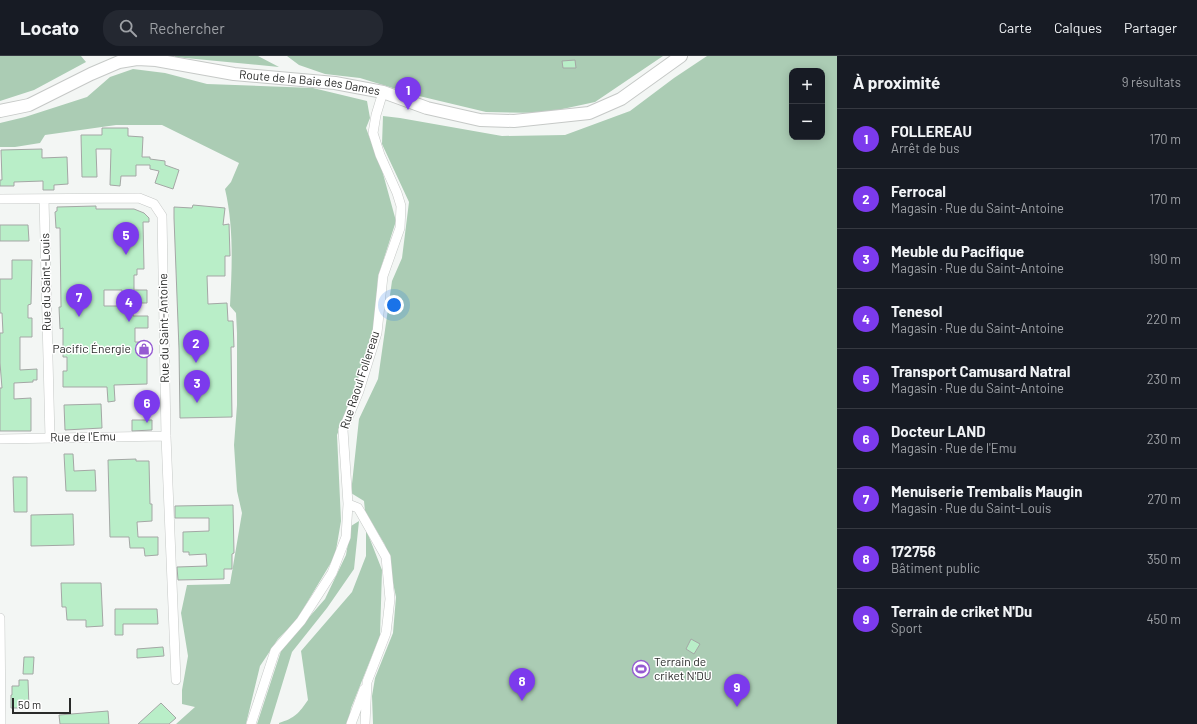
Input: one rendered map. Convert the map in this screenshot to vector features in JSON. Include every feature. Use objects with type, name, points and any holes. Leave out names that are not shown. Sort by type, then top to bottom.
[{"type":"main road","name":"Route de la Baie des Dames","points":[[0,111],[29,105],[91,74],[119,62],[137,59],[156,60],[234,74],[336,83],[383,92],[426,108],[480,120],[514,122],[589,113],[621,99],[681,56]]},
{"type":"street","name":"Rue Raoul Follereau","points":[[251,724],[275,650],[301,620],[332,573],[346,537],[348,504],[343,430],[359,391],[377,333],[383,276],[400,228],[401,206],[397,193],[380,155],[373,133],[376,115],[383,92]]},
{"type":"street","name":"Rue du Saint-Antoine","points":[[0,199],[139,198],[154,204],[162,216],[166,436],[176,680]]},
{"type":"street","name":"Rue du Saint-Louis","points":[[44,199],[50,438]]},
{"type":"street","name":"Rue de l'Emu","points":[[0,439],[166,436]]},
{"type":"street","points":[[348,504],[358,508],[386,557],[390,599],[386,633],[351,724]]},
{"type":"street","points":[[0,618],[1,724]]},
{"type":"street","points":[[365,724],[367,682]]},
{"type":"green space","points":[[0,56],[81,56],[86,62],[34,90],[0,101]]},
{"type":"green space","points":[[258,56],[279,67],[175,57]]},
{"type":"green space","points":[[287,56],[663,56],[595,102],[544,113],[486,112],[419,96],[360,78],[325,74],[299,65]]},
{"type":"green space","points":[[707,56],[837,56],[837,724],[373,724],[372,696],[375,678],[393,633],[396,597],[385,545],[365,511],[364,501],[351,493],[359,419],[378,379],[392,281],[402,258],[409,202],[382,144],[383,116],[502,136],[565,135],[630,111],[674,78]]},
{"type":"green space","points":[[133,69],[165,73],[207,84],[313,88],[367,101],[370,118],[366,128],[382,170],[396,221],[378,277],[374,344],[337,435],[341,521],[335,556],[296,621],[278,639],[260,666],[246,724],[176,724],[195,707],[182,704],[182,690],[188,656],[181,613],[187,585],[230,584],[242,513],[237,491],[234,445],[237,405],[236,313],[230,306],[232,262],[231,233],[225,189],[231,182],[239,163],[162,125],[116,125],[45,135],[40,143],[15,147],[0,147],[0,123],[25,117],[87,97],[110,77]]},
{"type":"green space","points":[[359,521],[354,569],[327,608],[292,652],[270,724],[257,724],[282,648],[325,599],[346,555],[351,526]]},
{"type":"green space","points":[[366,529],[382,570],[380,636],[351,708],[348,724],[279,724],[296,714],[308,700],[301,651],[352,592],[366,556]]},
{"type":"building","points":[[575,60],[576,68],[563,68],[562,61]]},
{"type":"building","points":[[102,128],[128,128],[128,136],[143,137],[142,157],[150,157],[150,159],[165,161],[165,165],[179,170],[173,189],[155,183],[159,171],[150,169],[150,165],[136,165],[136,176],[121,176],[120,186],[110,185],[111,149],[96,149],[97,177],[82,177],[81,135],[102,135]]},
{"type":"building","points":[[42,149],[42,158],[67,157],[68,184],[54,185],[54,190],[43,190],[43,181],[14,182],[14,186],[0,186],[0,180],[2,180],[1,150]]},
{"type":"building","points":[[193,205],[225,208],[223,225],[229,224],[230,256],[225,256],[225,276],[207,276],[208,304],[227,303],[228,321],[233,321],[234,347],[231,347],[232,417],[180,418],[174,207],[192,208]]},
{"type":"building","points":[[96,206],[96,209],[134,209],[144,213],[149,218],[149,222],[143,222],[144,269],[137,269],[137,275],[134,275],[134,290],[147,290],[147,303],[133,303],[133,316],[148,316],[148,328],[135,328],[135,342],[147,342],[147,384],[114,385],[115,401],[108,402],[107,387],[63,387],[63,371],[67,371],[67,357],[63,357],[63,328],[60,329],[60,228],[56,228],[55,212],[57,211],[57,207]],"holes":[[[104,290],[122,290],[122,306],[104,306]]]},
{"type":"building","points":[[0,225],[28,225],[29,241],[0,241]]},
{"type":"building","points":[[12,260],[32,260],[31,304],[28,305],[28,318],[32,318],[32,337],[20,337],[20,370],[37,369],[37,380],[33,380],[33,382],[14,383],[14,399],[31,398],[31,431],[0,431],[0,388],[2,388],[0,333],[3,333],[2,313],[0,313],[0,279],[12,279]]},
{"type":"building","points":[[101,404],[102,428],[65,430],[64,405]]},
{"type":"building","points":[[132,420],[152,420],[152,430],[132,431]]},
{"type":"building","points":[[64,454],[73,454],[74,471],[95,470],[96,491],[66,491]]},
{"type":"building","points":[[136,459],[136,461],[149,461],[150,504],[152,504],[152,521],[137,522],[138,537],[158,537],[158,555],[145,556],[144,548],[130,548],[129,537],[110,537],[108,460]]},
{"type":"building","points":[[13,477],[27,477],[27,512],[14,512]]},
{"type":"building","points":[[233,505],[234,553],[232,554],[232,569],[224,569],[224,579],[178,580],[177,567],[207,566],[206,554],[189,555],[189,552],[183,552],[183,532],[209,531],[209,518],[175,518],[175,506]]},
{"type":"building","points":[[73,514],[74,545],[31,546],[31,515]]},
{"type":"building","points":[[61,583],[101,583],[103,626],[86,627],[86,620],[67,620],[66,607],[62,607]]},
{"type":"building","points":[[115,609],[157,609],[158,624],[123,624],[123,635],[115,635]]},
{"type":"building","points":[[691,639],[700,644],[694,654],[686,649]]},
{"type":"building","points":[[163,647],[164,656],[137,658],[137,649]]},
{"type":"building","points":[[24,657],[34,657],[33,674],[23,674]]},
{"type":"building","points":[[19,680],[28,680],[29,708],[11,708],[12,686],[19,686]]},
{"type":"building","points":[[161,703],[176,718],[169,724],[138,724]]},
{"type":"building","points":[[108,711],[109,724],[60,724],[59,715]]},
{"type":"place","name":"FOLLEREAU","points":[[408,110]]},
{"type":"place","name":"Transport Camusard Natral","points":[[126,255]]},
{"type":"place","name":"Menuiserie Trembalis Maugin","points":[[79,317]]},
{"type":"place","name":"Tenesol","points":[[129,322]]},
{"type":"place","name":"Pacific Énergie","points":[[144,349]]},
{"type":"place","name":"Ferrocal","points":[[196,363]]},
{"type":"place","name":"Meuble du Pacifique","points":[[197,403]]},
{"type":"place","name":"Docteur LAND","points":[[147,423]]},
{"type":"place","name":"Terrain de criket N'DU","points":[[641,669]]},
{"type":"place","name":"172756","points":[[522,701]]},
{"type":"place","name":"Terrain de criket N'Du","points":[[737,707]]}]
